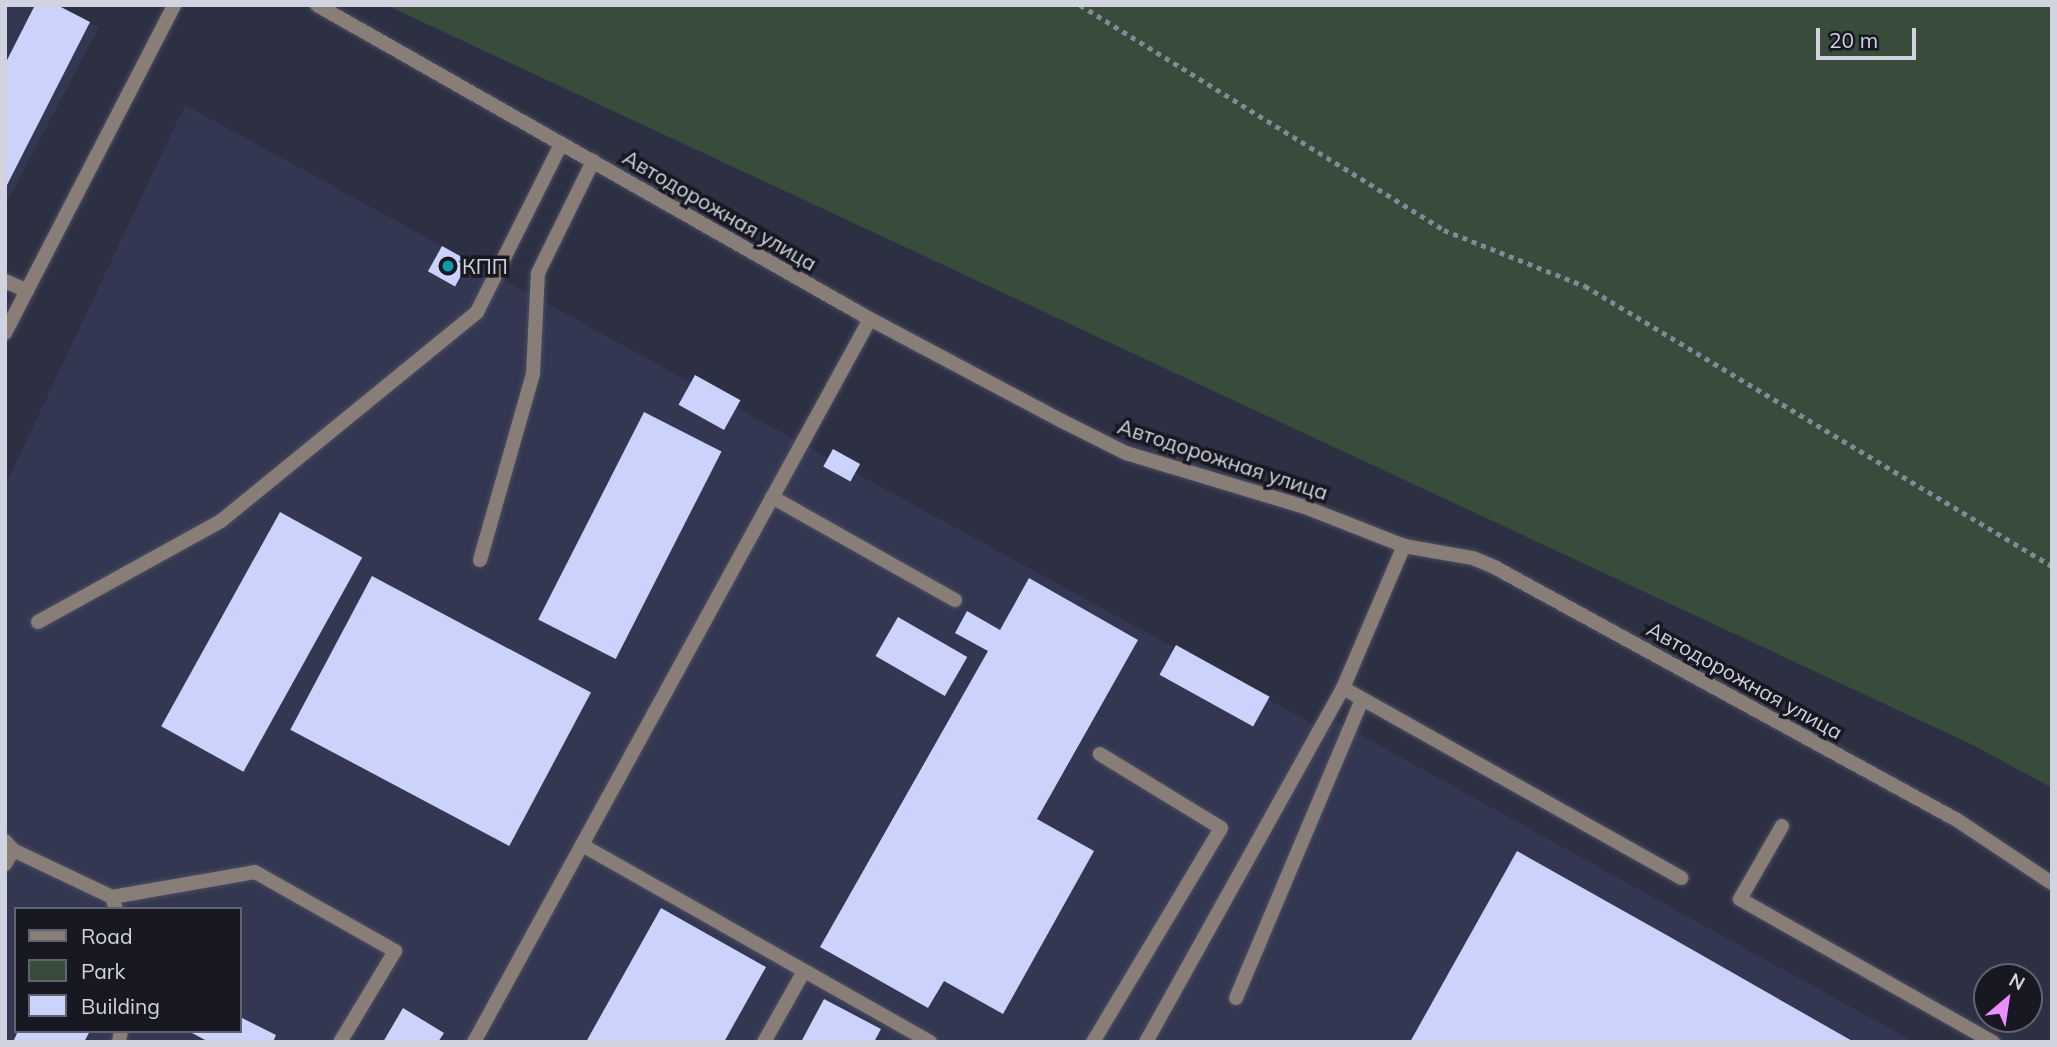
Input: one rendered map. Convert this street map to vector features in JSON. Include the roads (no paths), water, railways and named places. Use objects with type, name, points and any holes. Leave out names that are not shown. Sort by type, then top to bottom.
[{"type":"street","points":[[5,333],[174,5]]},
{"type":"street","name":"Автодорожная улица","points":[[317,5],[870,319],[1126,453],[1305,507],[1404,546],[1473,558],[1496,568],[1957,820],[2052,883]]},
{"type":"street","points":[[38,622],[221,521],[477,312],[561,144]]},
{"type":"street","points":[[480,560],[533,374],[538,273],[593,161]]},
{"type":"street","points":[[5,281],[27,291]]},
{"type":"street","points":[[474,1042],[870,319]]},
{"type":"street","points":[[772,497],[955,600]]},
{"type":"street","points":[[1146,1042],[1343,688],[1404,546]]},
{"type":"street","points":[[1343,688],[1681,877]]},
{"type":"street","points":[[1236,998],[1362,699]]},
{"type":"street","points":[[1093,1042],[1221,828],[1100,754]]},
{"type":"street","points":[[1782,826],[1740,899],[1993,1042]]},
{"type":"street","points":[[5,864],[9,845],[114,903],[255,872],[395,951],[340,1042]]},
{"type":"street","points":[[582,845],[930,1042]]},
{"type":"street","points":[[764,1042],[804,971]]},
{"type":"place","name":"КПП","points":[[448,266]]}]
